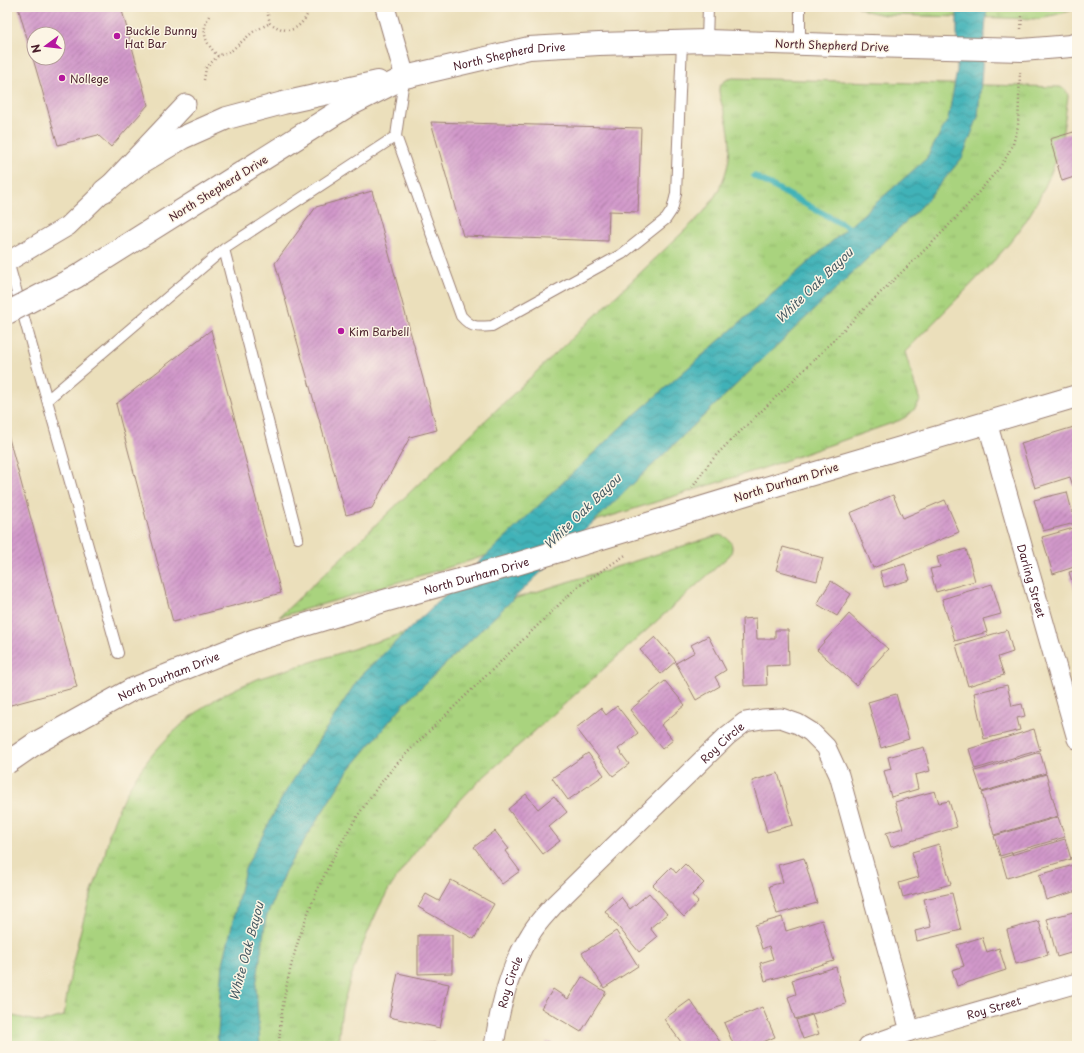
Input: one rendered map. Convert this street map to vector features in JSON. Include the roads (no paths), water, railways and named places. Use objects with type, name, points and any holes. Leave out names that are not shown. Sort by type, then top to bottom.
[{"type":"main road","name":"North Shepherd Drive","points":[[7,313],[76,277],[346,107],[404,77],[529,48],[599,44],[707,41],[1022,50],[1074,45]]},
{"type":"main road","points":[[104,191],[137,165],[182,138],[227,118],[283,103],[404,77]]},
{"type":"main road","name":"North Durham Drive","points":[[7,763],[36,744],[131,690],[255,640],[384,601],[521,563],[799,478],[1077,396]]},
{"type":"street","points":[[385,7],[404,77]]},
{"type":"street","points":[[8,262],[68,226],[104,191],[186,104]]},
{"type":"street","name":"Darling Street","points":[[987,422],[1069,683],[1077,739]]},
{"type":"street","name":"Roy Circle","points":[[494,1046],[502,1004],[516,961],[530,934],[553,906],[727,736],[745,722],[781,718],[798,724],[811,732],[826,747],[839,775],[910,1031]]},
{"type":"street","name":"Roy Street","points":[[910,1031],[1077,983]]},
{"type":"street","points":[[868,1046],[910,1031]]},
{"type":"lane","points":[[707,41],[708,7]]},
{"type":"lane","points":[[800,7],[800,44]]},
{"type":"lane","points":[[404,77],[396,136],[461,316],[469,324],[480,327],[492,326],[622,254],[666,219],[672,210],[676,194],[682,42]]},
{"type":"lane","points":[[47,400],[224,249],[396,136]]},
{"type":"lane","points":[[224,249],[298,538]]},
{"type":"lane","points":[[8,262],[118,654]]},
{"type":"water","name":"White Oak Bayou","points":[[957,7],[987,7],[978,117],[962,158],[921,207],[404,704],[348,771],[285,871],[266,918],[256,986],[260,1046],[217,1046],[223,964],[245,869],[283,796],[360,676],[623,425],[926,159],[948,119],[957,71]]},
{"type":"waterway","points":[[754,176],[855,231]]},
{"type":"place","name":"Buckle Bunny Hat Bar","points":[[117,36]]},
{"type":"place","name":"Nollege","points":[[62,78]]},
{"type":"place","name":"Kim Barbell","points":[[341,331]]}]
